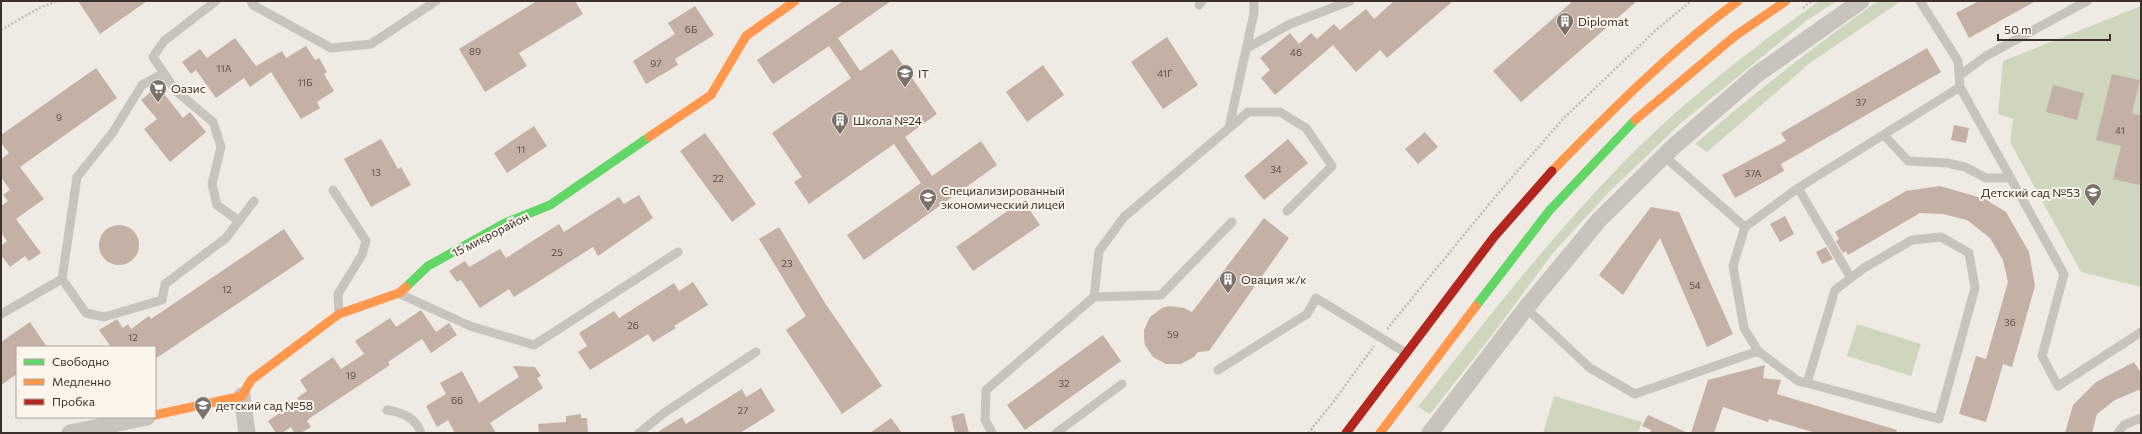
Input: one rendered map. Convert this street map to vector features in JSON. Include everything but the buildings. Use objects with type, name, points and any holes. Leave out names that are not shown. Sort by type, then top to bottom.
[{"type":"main road","name":"15 микрорайон","points":[[242,396],[251,380],[339,314],[399,293],[428,266],[505,223],[550,205],[711,96],[746,36],[795,1]]},
{"type":"main road","points":[[1346,433],[1494,237],[1552,171],[1630,92],[1719,15],[1738,1]]},
{"type":"main road","points":[[1380,433],[1549,211],[1639,116],[1735,36],[1786,1]]},
{"type":"main road","points":[[156,415],[242,396]]},
{"type":"street","points":[[1430,433],[1526,308],[1599,220],[1664,156],[1756,75],[1861,1]]},
{"type":"street","points":[[242,396],[247,433]]},
{"type":"street","points":[[70,433],[142,418]]},
{"type":"lane","points":[[216,1],[164,41],[153,57],[176,91],[213,122],[221,147],[212,184],[217,205],[239,221]]},
{"type":"lane","points":[[251,1],[254,5],[331,48],[371,44],[436,1]]},
{"type":"lane","points":[[1230,127],[1254,13],[1254,1]]},
{"type":"lane","points":[[1247,48],[1290,24],[1350,1]]},
{"type":"lane","points":[[1920,1],[1958,61],[1960,87],[2064,274],[2042,356],[2058,386],[2141,332]]},
{"type":"lane","points":[[1959,76],[1986,56],[2087,1]]},
{"type":"lane","points":[[164,73],[142,85],[113,132],[77,176],[62,279],[86,313],[104,317],[162,300],[165,284],[226,238],[254,201]]},
{"type":"lane","points":[[1807,383],[1835,290],[1864,268],[1912,240],[1941,237],[1968,253],[1975,288],[1939,419],[1798,381],[1758,351],[1744,328],[1733,266],[1745,227],[1798,188],[1960,87]]},
{"type":"lane","points":[[1094,297],[1099,251],[1124,218],[1248,112],[1280,112],[1306,128],[1332,166],[1287,211]]},
{"type":"lane","points":[[1884,135],[1908,161],[1947,163],[1966,167],[1986,178],[2010,178]]},
{"type":"lane","points":[[1664,156],[1745,227]]},
{"type":"lane","points":[[1798,188],[1851,278]]},
{"type":"lane","points":[[333,190],[366,241],[362,255],[338,294],[339,314]]},
{"type":"lane","points":[[992,433],[985,420],[986,390],[1094,297],[1161,295],[1232,222]]},
{"type":"lane","points":[[399,293],[470,326],[534,345],[678,252]]},
{"type":"lane","points":[[1,314],[62,279]]},
{"type":"lane","points":[[1218,370],[1307,314],[1316,298],[1406,354]]},
{"type":"lane","points":[[1526,308],[1590,368],[1635,394],[1758,351]]},
{"type":"lane","points":[[639,433],[664,413],[756,352]]},
{"type":"lane","points":[[1056,433],[1122,384]]},
{"type":"lane","points":[[387,410],[400,412],[418,424],[421,433]]},
{"type":"lane","points":[[2118,433],[2124,425],[2141,418]]},
{"type":"path","points":[[1,30],[39,8],[57,1]]},
{"type":"path","points":[[1311,429],[1315,433]]},
{"type":"green space","points":[[1819,1],[1837,1],[1806,21],[1681,123],[1608,193],[1553,253],[1492,335],[1430,414],[1418,407],[1526,271],[1612,174],[1643,143],[1706,87],[1773,34]]},
{"type":"green space","points":[[1878,1],[1901,1],[1810,63],[1707,152],[1695,144],[1785,70]]},
{"type":"green space","name":"Детский сад №53","points":[[2141,6],[2141,287],[2081,272],[2010,142],[2013,119],[1998,114],[2003,61]]},
{"type":"green space","points":[[1857,324],[1921,344],[1911,376],[1847,356]]},
{"type":"green space","points":[[1554,396],[1642,422],[1638,433],[1543,433]]},
{"type":"traffic: fast","points":[[1476,306],[1549,211],[1635,120]]},
{"type":"traffic: fast","points":[[406,287],[428,266],[505,223],[550,205],[649,137]]},
{"type":"traffic: slow","points":[[649,137],[711,95],[746,36],[795,1]]},
{"type":"traffic: slow","points":[[1552,171],[1642,82],[1689,40],[1738,1]]},
{"type":"traffic: slow","points":[[1635,120],[1735,36],[1786,1]]},
{"type":"traffic: slow","points":[[156,415],[242,396],[251,380],[339,314],[399,293],[406,287]]},
{"type":"traffic: slow","points":[[1380,433],[1476,306]]},
{"type":"traffic: jam","points":[[1346,433],[1494,237],[1552,171]]},
{"type":"place","name":"Diplomat","points":[[1565,36]]},
{"type":"place","name":"IT","points":[[905,88]]},
{"type":"place","name":"Оазис","points":[[158,103]]},
{"type":"place","name":"Школа №24","points":[[840,135]]},
{"type":"place","name":"Детский сад №53","points":[[2093,207]]},
{"type":"place","name":"Специализированный экономический лицей","points":[[928,212]]},
{"type":"place","name":"Овация ж/к","points":[[1228,294]]},
{"type":"place","name":"детский сад №58","points":[[203,420]]}]
